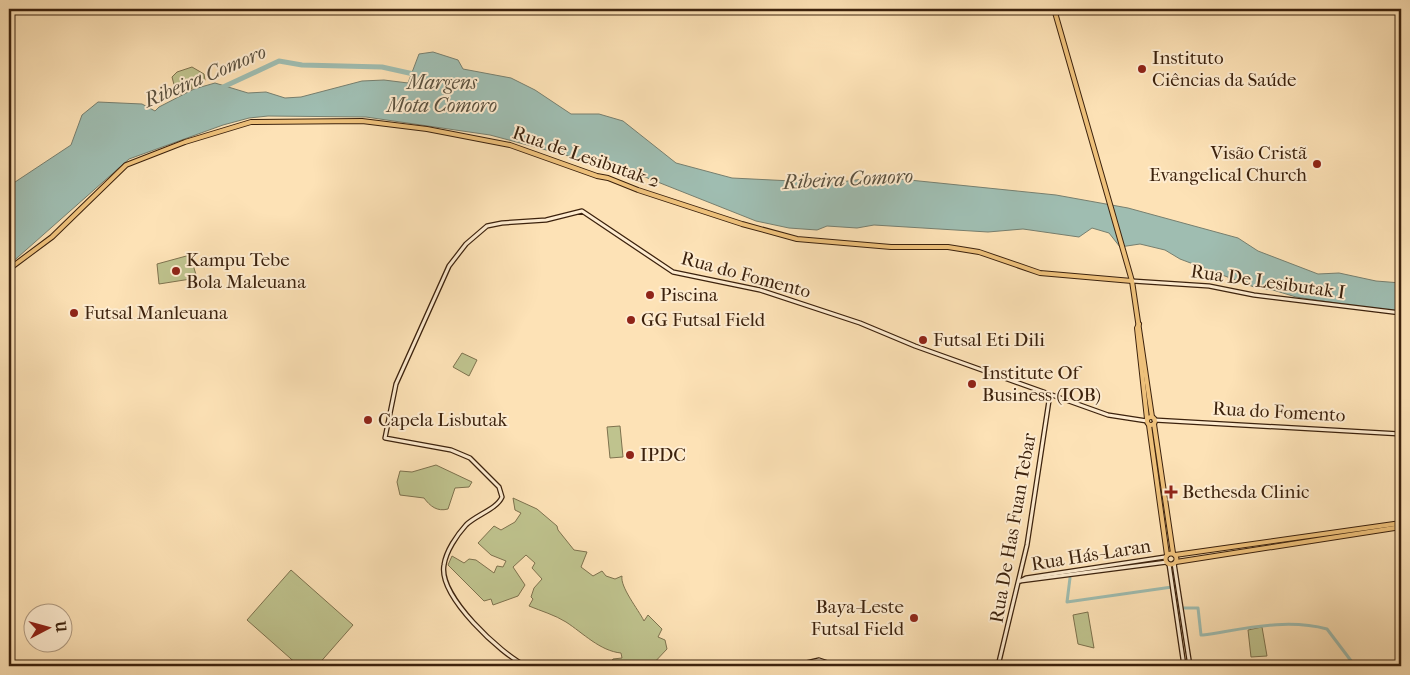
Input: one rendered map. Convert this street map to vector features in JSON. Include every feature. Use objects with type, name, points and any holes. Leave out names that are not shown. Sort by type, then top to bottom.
[{"type":"main road","points":[[1054,9],[1098,170],[1132,282],[1139,324],[1145,393],[1175,562]]},
{"type":"main road","name":"Rua de Lesibutak 2","points":[[9,269],[52,237],[126,166],[165,149],[251,122],[362,121],[427,130],[510,145],[638,190],[742,224],[796,239],[892,247],[948,246],[979,252],[1040,273],[1132,282]]},
{"type":"main road","points":[[1150,421],[1168,563]]},
{"type":"main road","name":"Rua Hás-Laran","points":[[1168,563],[1263,545],[1401,523]]},
{"type":"main road","name":"Rua Hás-Laran","points":[[1166,556],[1401,527]]},
{"type":"street","name":"Rua do Fomento","points":[[526,666],[515,661],[476,624],[460,606],[444,580],[443,565],[455,539],[477,515],[498,504],[502,497],[499,486],[470,458],[464,455],[451,450],[385,438],[396,384],[449,266],[466,244],[487,226],[546,220],[582,211],[673,272],[760,290],[801,303],[1108,415],[1150,421],[1401,434]]},
{"type":"street","name":"Rua De Lesibutak I","points":[[1132,282],[1209,286],[1254,295],[1401,313]]},
{"type":"street","name":"Rua De Has Fuan Tebar","points":[[998,666],[1020,582],[1050,394]]},
{"type":"street","name":"Rua Hás-Laran","points":[[1020,582],[1026,578],[1166,556]]},
{"type":"street","points":[[1175,562],[1190,666]]},
{"type":"street","name":"Rua Hás-Laran","points":[[1020,582],[1168,563]]},
{"type":"street","points":[[1168,563],[1184,666]]},
{"type":"street","points":[[793,666],[820,660],[837,666]]},
{"type":"street","points":[[809,666],[811,661]]},
{"type":"green space","points":[[192,67],[204,74],[205,80],[201,86],[192,84],[192,89],[182,89],[184,93],[177,96],[172,77],[177,72]]},
{"type":"green space","name":"Kampu Tebe Bola Maleuana","points":[[190,255],[197,278],[159,284],[157,264]]},
{"type":"green space","points":[[462,353],[477,360],[469,376],[453,367]]},
{"type":"green space","points":[[620,426],[623,457],[610,458],[607,427]]},
{"type":"green space","points":[[436,465],[472,482],[469,487],[455,488],[448,509],[440,510],[434,508],[424,498],[400,495],[397,482],[400,471],[412,472]]},
{"type":"green space","points":[[513,498],[537,509],[557,526],[574,550],[587,552],[581,567],[593,576],[602,571],[606,576],[615,579],[622,576],[626,592],[644,621],[648,615],[662,629],[658,637],[665,640],[667,649],[651,666],[613,666],[611,662],[613,659],[622,658],[621,653],[606,649],[562,620],[529,606],[533,599],[531,597],[534,588],[542,579],[532,568],[535,563],[526,555],[513,567],[525,585],[518,596],[493,605],[491,599],[484,601],[448,565],[452,556],[464,563],[469,559],[476,560],[494,573],[497,566],[503,567],[506,561],[491,555],[478,543],[494,526],[501,530],[515,522],[521,513],[515,510]]},
{"type":"green space","points":[[291,570],[353,625],[317,666],[299,666],[247,620]]},
{"type":"green space","points":[[1088,612],[1094,648],[1078,644],[1073,615]]},
{"type":"green space","points":[[1262,627],[1267,656],[1251,657],[1248,630]]},
{"type":"water","name":"Margens Mota Comoro","points":[[433,52],[458,60],[463,69],[511,78],[535,90],[571,114],[599,114],[623,121],[676,163],[732,178],[832,183],[880,177],[1056,195],[1128,208],[1238,238],[1258,251],[1318,274],[1339,273],[1376,281],[1401,283],[1401,313],[1296,297],[1254,287],[1180,259],[1165,250],[1140,244],[1120,247],[1109,233],[1092,228],[1079,237],[1023,229],[988,232],[874,225],[857,228],[827,226],[817,230],[789,228],[756,221],[640,175],[490,135],[366,117],[268,116],[249,118],[223,125],[129,159],[9,265],[9,186],[71,145],[82,115],[98,102],[142,104],[155,111],[159,107],[194,89],[215,83],[248,93],[266,92],[285,98],[301,97],[362,81],[384,80],[408,83],[419,54]]},
{"type":"waterway","name":"Ribeira Comoro","points":[[221,88],[279,61],[302,65],[382,67],[418,75]]},
{"type":"waterway","points":[[1070,578],[1067,602],[1172,587]]},
{"type":"waterway","points":[[1180,608],[1198,608],[1201,635],[1281,624],[1296,624],[1327,629],[1355,666]]},
{"type":"place","name":"Instituto Ciências da Saúde","points":[[1142,69]]},
{"type":"place","name":"Visão Cristã Evangelical Church","points":[[1317,164]]},
{"type":"place","name":"Kampu Tebe Bola Maleuana","points":[[176,271]]},
{"type":"place","name":"Piscina","points":[[650,295]]},
{"type":"place","name":"Futsal Manleuana","points":[[74,313]]},
{"type":"place","name":"GG Futsal Field","points":[[631,320]]},
{"type":"place","name":"Futsal Eti Dili","points":[[923,340]]},
{"type":"place","name":"Institute Of Business (IOB)","points":[[972,384]]},
{"type":"place","name":"Capela Lisbutak","points":[[368,420]]},
{"type":"place","name":"IPDC","points":[[630,455]]},
{"type":"place","name":"Bethesda Clinic","points":[[1171,492]]},
{"type":"place","name":"Baya-Leste Futsal Field","points":[[914,618]]}]
